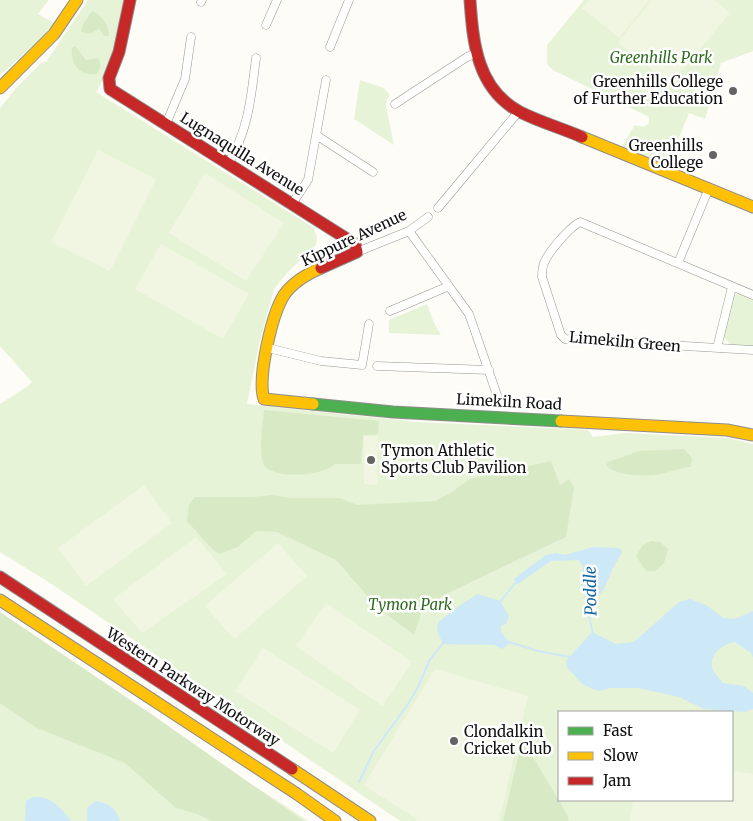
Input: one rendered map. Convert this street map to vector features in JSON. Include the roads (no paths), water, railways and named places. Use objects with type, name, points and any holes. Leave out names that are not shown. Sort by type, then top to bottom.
[{"type":"main road","points":[[0,88],[16,69],[50,38],[77,0]]},
{"type":"main road","name":"Lugnaquilla Avenue","points":[[130,0],[118,57],[108,77],[107,84],[110,89],[355,244],[358,252]]},
{"type":"main road","points":[[470,0],[477,53],[485,75],[492,86],[519,112],[753,207]]},
{"type":"main road","name":"Kippure Avenue","points":[[264,398],[262,394],[262,378],[276,312],[289,289],[307,275],[358,252]]},
{"type":"main road","name":"Limekiln Road","points":[[264,398],[394,412],[683,427],[727,430],[753,435]]},
{"type":"main road","name":"Western Parkway Motorway","points":[[0,577],[370,821]]},
{"type":"main road","points":[[0,600],[297,794],[335,821]]},
{"type":"street","points":[[266,25],[277,0]]},
{"type":"street","points":[[330,47],[349,0]]},
{"type":"street","points":[[166,124],[185,79],[191,37]]},
{"type":"street","points":[[395,104],[477,53]]},
{"type":"street","points":[[228,164],[243,134],[249,115],[256,58]]},
{"type":"street","points":[[292,204],[308,180],[326,80]]},
{"type":"street","points":[[438,208],[519,112]]},
{"type":"street","points":[[316,135],[373,172]]},
{"type":"street","points":[[678,263],[709,188]]},
{"type":"street","name":"Kippure Avenue","points":[[358,252],[409,231],[428,217]]},
{"type":"street","name":"Limekiln Green","points":[[753,295],[580,222],[574,225],[544,261],[542,277],[561,335],[566,339],[753,350]]},
{"type":"street","points":[[409,231],[469,314],[497,395]]},
{"type":"street","points":[[390,311],[449,286]]},
{"type":"street","points":[[717,348],[732,287]]},
{"type":"street","points":[[268,348],[321,361],[362,365],[369,324]]},
{"type":"street","points":[[377,366],[488,370]]},
{"type":"water","points":[[593,547],[619,548],[622,552],[604,589],[591,606],[581,590],[583,566],[578,560],[551,561],[518,584],[515,583],[514,579],[546,555],[557,553],[565,555]]},
{"type":"water","points":[[478,594],[500,601],[509,617],[506,624],[501,626],[501,632],[510,643],[502,649],[494,645],[443,644],[437,631],[438,622]]},
{"type":"water","points":[[690,599],[706,605],[724,618],[735,619],[753,611],[753,658],[751,653],[735,642],[717,651],[712,660],[712,665],[714,672],[723,683],[744,686],[753,693],[753,709],[744,712],[704,709],[679,697],[638,688],[611,688],[598,691],[582,684],[567,667],[566,661],[592,632],[616,644],[634,642],[679,602]]},
{"type":"water","points":[[33,797],[45,798],[55,803],[71,821],[25,821],[26,801]]},
{"type":"water","points":[[96,801],[111,807],[120,821],[87,821],[88,808]]},
{"type":"waterway","name":"Poddle","points":[[500,602],[516,582]]},
{"type":"waterway","name":"Poddle","points":[[591,605],[588,612],[593,634]]},
{"type":"waterway","name":"Poddle","points":[[359,782],[374,751],[408,704],[419,685],[429,661],[444,642]]},
{"type":"waterway","name":"Poddle","points":[[509,642],[538,651],[570,657]]},
{"type":"place","name":"Greenhills College of Further Education","points":[[733,91]]},
{"type":"place","name":"Greenhills College","points":[[713,155]]},
{"type":"place","name":"Tymon Athletic Sports Club Pavilion","points":[[371,460]]},
{"type":"place","name":"Clondalkin Cricket Club","points":[[454,741]]},
{"type":"park label","name":"Greenhills Park","points":[[661,58]]},
{"type":"park label","name":"Tymon Park","points":[[410,605]]}]
